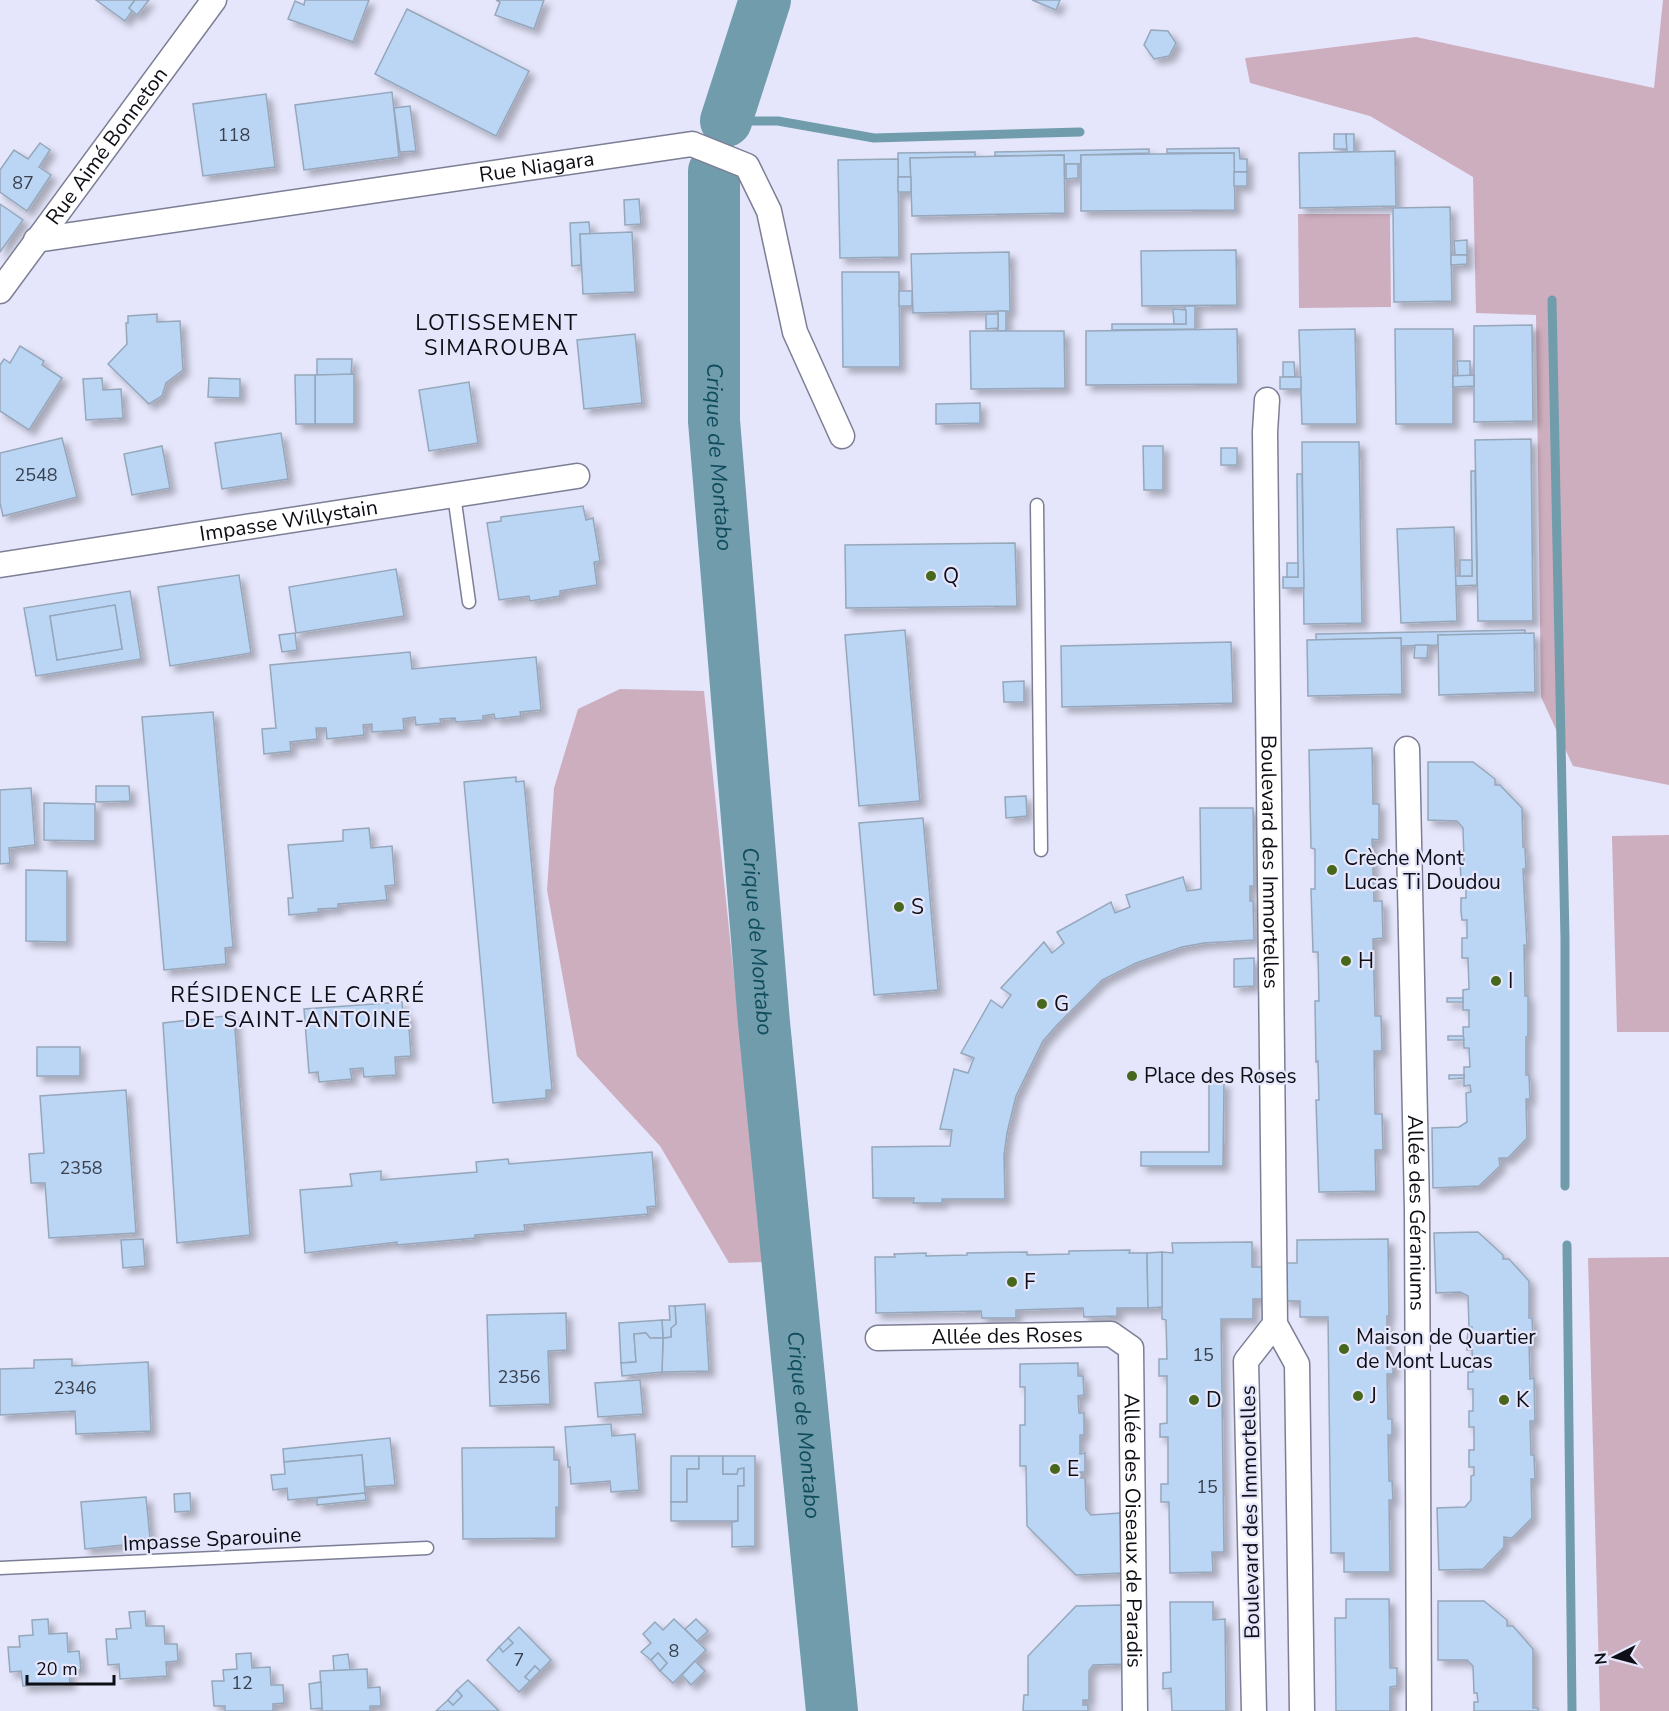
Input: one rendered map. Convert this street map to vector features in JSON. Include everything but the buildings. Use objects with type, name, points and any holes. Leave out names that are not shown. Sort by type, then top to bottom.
[{"type":"street","name":"Rue Aimé Bonneton","points":[[0,291],[214,0]]},
{"type":"street","name":"Rue Niagara","points":[[36,240],[692,144],[747,166],[762,192],[769,211],[795,332],[842,436]]},
{"type":"street","name":"Boulevard des Immortelles","points":[[1267,400],[1268,735],[1275,1324],[1297,1364],[1302,1711]]},
{"type":"street","name":"Impasse Willystain","points":[[0,565],[577,476]]},
{"type":"street","name":"Allée des Géraniums","points":[[1407,749],[1417,1209],[1419,1711]]},
{"type":"street","name":"Boulevard des Immortelles","points":[[1254,1711],[1246,1361],[1275,1324]]},
{"type":"street","name":"Allée des Roses","points":[[878,1338],[1111,1334],[1131,1348]]},
{"type":"street","name":"Allée des Oiseaux de Paradis","points":[[1131,1348],[1135,1711]]},
{"type":"lane","points":[[454,495],[469,602]]},
{"type":"lane","points":[[1037,506],[1041,850]]},
{"type":"lane","name":"Impasse Sparouine","points":[[0,1568],[427,1548]]},
{"type":"shaded area","points":[[1663,0],[1669,0],[1669,785],[1573,766],[1541,697],[1536,315],[1476,313],[1473,177],[1370,116],[1250,83],[1245,58],[1416,37],[1654,88]]},
{"type":"shaded area","points":[[1298,214],[1390,214],[1391,307],[1299,308]]},
{"type":"shaded area","points":[[620,689],[704,691],[764,1262],[729,1263],[660,1146],[577,1056],[547,890],[554,788],[578,709]]},
{"type":"shaded area","points":[[1669,835],[1669,1032],[1617,1032],[1612,836]]},
{"type":"shaded area","points":[[1669,1257],[1669,1711],[1600,1711],[1588,1258]]},
{"type":"waterway","name":"Crique de Montabo","points":[[726,121],[765,0]]},
{"type":"waterway","points":[[726,121],[778,121],[874,138],[1080,132]]},
{"type":"waterway","name":"Crique de Montabo","points":[[714,171],[714,421],[764,1023],[832,1711]]},
{"type":"waterway","points":[[1552,300],[1565,939],[1565,1186]]},
{"type":"waterway","points":[[1567,1245],[1572,1711]]},
{"type":"place","name":"Q","points":[[931,576]]},
{"type":"place","name":"Crèche Mont Lucas Ti Doudou","points":[[1332,870]]},
{"type":"place","name":"S","points":[[899,907]]},
{"type":"place","name":"H","points":[[1346,961]]},
{"type":"place","name":"I","points":[[1496,981]]},
{"type":"place","name":"G","points":[[1042,1004]]},
{"type":"place","name":"Place des Roses","points":[[1132,1076]]},
{"type":"place","name":"F","points":[[1012,1282]]},
{"type":"place","name":"Maison de Quartier de Mont Lucas","points":[[1344,1349]]},
{"type":"place","name":"J","points":[[1358,1396]]},
{"type":"place","name":"D","points":[[1194,1400]]},
{"type":"place","name":"K","points":[[1504,1400]]},
{"type":"place","name":"E","points":[[1055,1469]]},
{"type":"district","name":"LOTISSEMENT SIMAROUBA","points":[[497,336]]},
{"type":"district","name":"RÉSIDENCE LE CARRÉ DE SAINT-ANTOINE","points":[[298,1008]]}]
